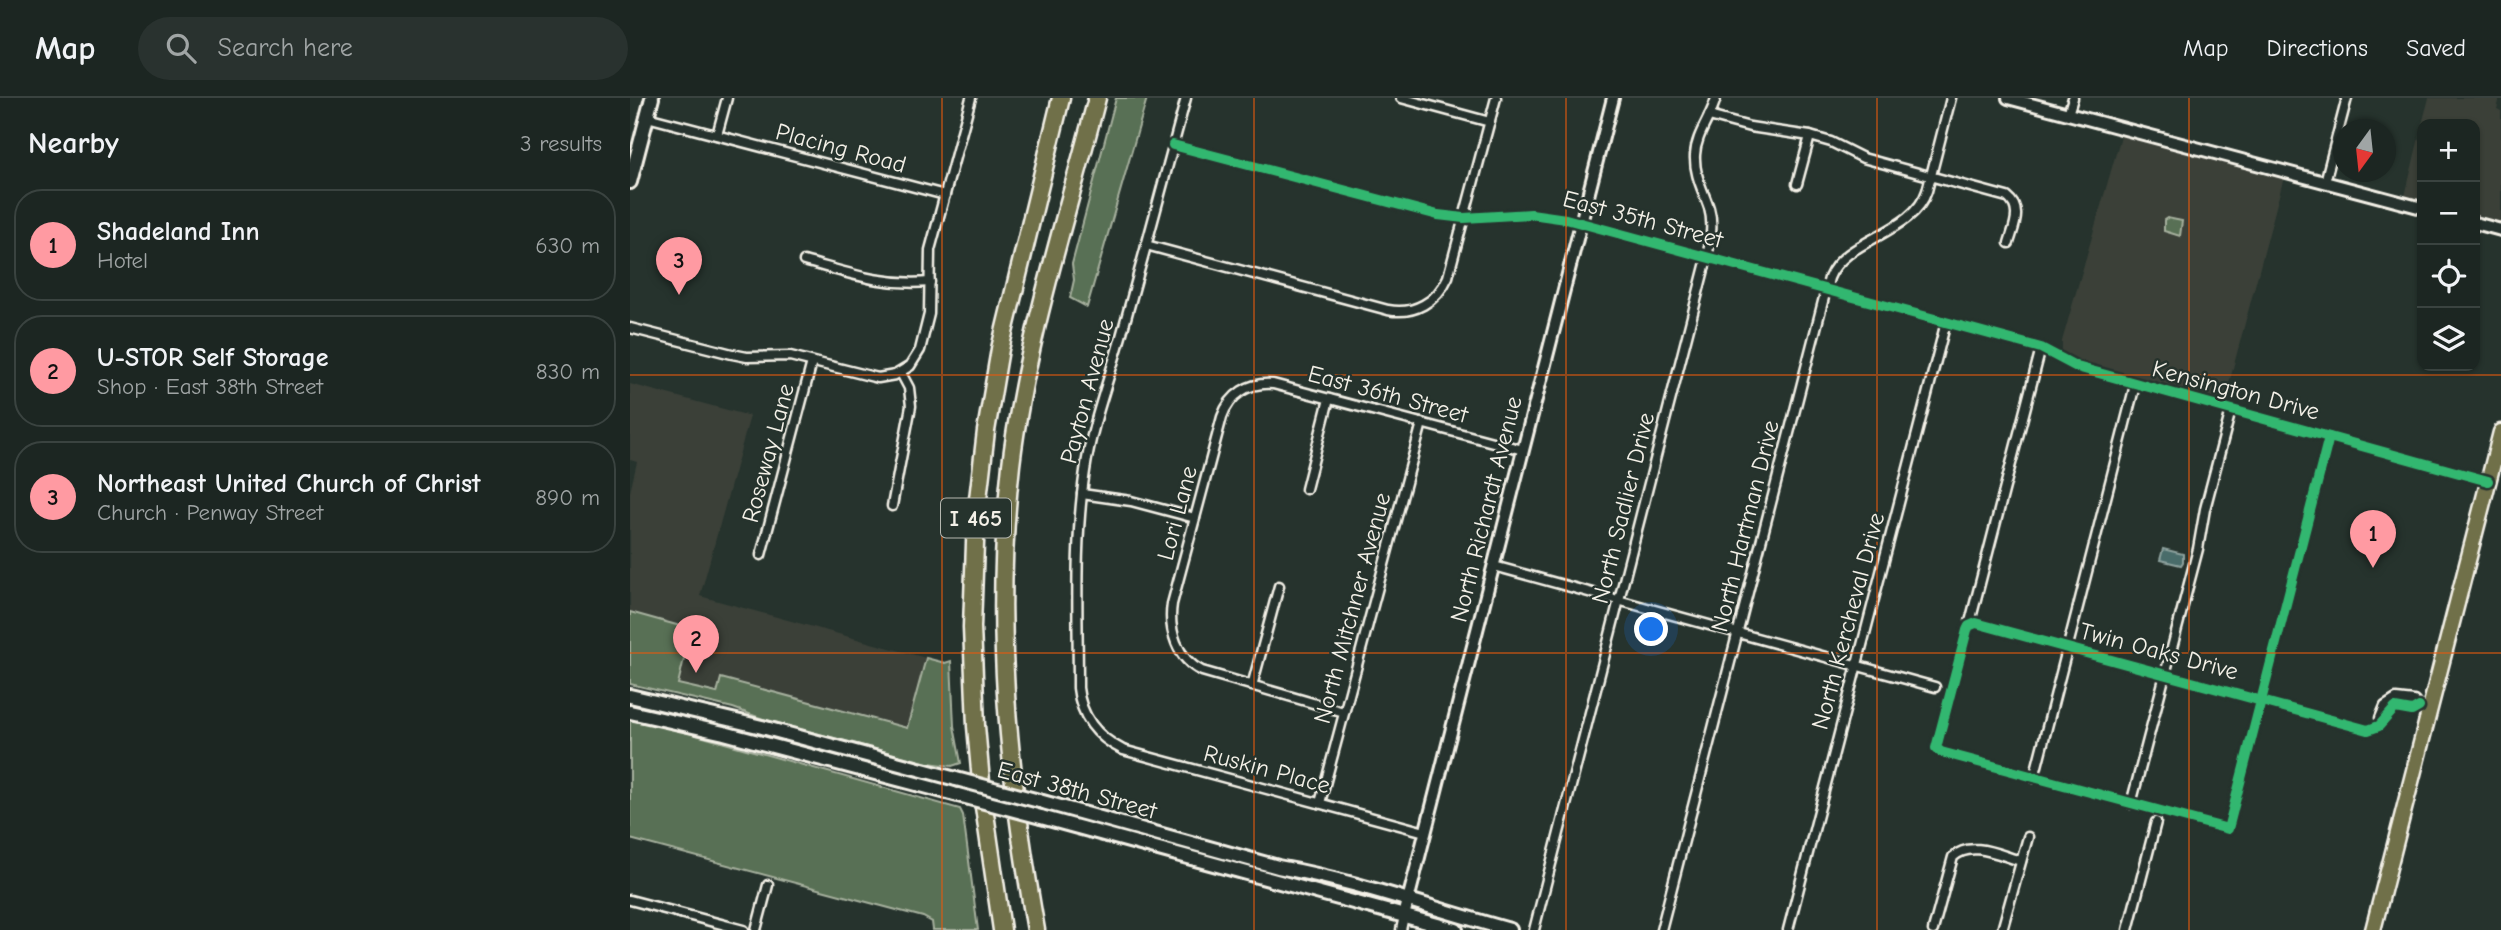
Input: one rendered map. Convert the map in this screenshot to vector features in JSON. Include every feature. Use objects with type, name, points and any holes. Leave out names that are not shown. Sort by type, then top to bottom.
[{"type":"highway","name":"I 465","points":[[1002,930],[982,793],[974,707],[972,627],[976,516],[998,358],[1061,98]]},
{"type":"highway","name":"I 465","points":[[1036,930],[1014,802],[1006,717],[1003,619],[1007,521],[1015,438],[1035,331],[1097,98]]},
{"type":"main road","points":[[630,182],[652,98]]},
{"type":"main road","points":[[2374,930],[2424,708],[2501,432]]},
{"type":"main road","name":"East 38th Street","points":[[630,696],[762,727],[1278,867],[1307,872],[1510,930]]},
{"type":"main road","name":"East 38th Street","points":[[630,712],[762,743],[1456,930]]},
{"type":"street","points":[[717,135],[727,98]]},
{"type":"street","points":[[630,328],[732,355],[790,356],[868,377],[888,377],[901,373],[910,366],[920,350],[929,314],[930,250],[971,98]]},
{"type":"street","name":"Payton Avenue","points":[[1102,737],[1086,717],[1078,688],[1077,582],[1082,494],[1095,420],[1120,342],[1185,98]]},
{"type":"street","points":[[1401,98],[1490,122]]},
{"type":"street","points":[[1146,246],[1388,310],[1401,312],[1416,309],[1433,298],[1443,287],[1449,273],[1496,98]]},
{"type":"street","name":"North Richardt Avenue","points":[[1401,930],[1613,98]]},
{"type":"street","name":"North Sadlier Drive","points":[[1534,930],[1707,258],[1711,217],[1697,178],[1695,156],[1698,137],[1716,98]]},
{"type":"street","name":"North Hartman Drive","points":[[1661,930],[1831,272],[1841,260],[1916,211],[1926,197],[1951,98]]},
{"type":"street","points":[[2008,98],[2417,207]]},
{"type":"street","points":[[2068,114],[2073,98]]},
{"type":"street","points":[[2325,182],[2347,98]]},
{"type":"street","points":[[1710,116],[1750,127],[1810,136],[1831,142],[1863,158],[2004,196],[2013,202],[2017,212],[2009,243]]},
{"type":"street","name":"Placing Road","points":[[647,117],[944,195]]},
{"type":"street","points":[[1797,184],[1810,136]]},
{"type":"street","name":"East 35th Street","points":[[1173,145],[1423,212],[1464,218],[1531,214],[1581,223],[1976,330]]},
{"type":"street","points":[[2480,224],[2501,230]]},
{"type":"street","points":[[804,261],[883,282],[930,282]]},
{"type":"street","name":"North Kercheval Drive","points":[[1788,930],[1946,322]]},
{"type":"street","name":"Kensington Drive","points":[[1976,330],[2041,348],[2077,367],[2135,385],[2488,481]]},
{"type":"street","points":[[2041,348],[1936,748],[1941,752],[2228,829],[2329,437]]},
{"type":"street","name":"Roseway Lane","points":[[761,555],[812,362]]},
{"type":"street","points":[[892,506],[911,406],[909,388],[901,373]]},
{"type":"street","name":"East 36th Street","points":[[1242,390],[1258,384],[1273,383],[1523,450]]},
{"type":"street","points":[[2034,778],[2135,385]]},
{"type":"street","name":"Lori Lane","points":[[1242,390],[1229,402],[1222,417],[1171,612],[1172,631],[1181,652],[1190,663],[1202,671],[1252,687]]},
{"type":"street","points":[[1306,489],[1329,399]]},
{"type":"street","points":[[2132,804],[2231,410]]},
{"type":"street","name":"North Mitchner Avenue","points":[[1320,803],[1422,423]]},
{"type":"street","points":[[1082,494],[1131,501],[1195,518]]},
{"type":"street","points":[[1494,566],[1935,687]]},
{"type":"street","points":[[1279,586],[1252,687],[1344,712]]},
{"type":"street","name":"Twin Oaks Drive","points":[[1969,626],[1976,623],[2368,730],[2377,728],[2382,722],[2380,718],[2385,706],[2396,699],[2414,701],[2424,708]]},
{"type":"street","name":"Ruskin Place","points":[[1102,737],[1123,750],[1425,832]]},
{"type":"street","points":[[2128,930],[2156,822]]},
{"type":"street","points":[[2002,930],[2028,837]]},
{"type":"street","points":[[1933,930],[1953,857],[1961,850],[1970,848],[2021,861]]},
{"type":"street","points":[[756,930],[768,885]]},
{"type":"street","points":[[630,900],[744,930]]},
{"type":"shaded area","points":[[2429,98],[2500,98],[2497,109],[2501,111],[2501,222],[2480,216],[2480,119],[2423,119]]},
{"type":"shaded area","points":[[2121,136],[2284,177],[2224,402],[2096,366],[2062,351],[2062,341]]},
{"type":"shaded area","points":[[2417,146],[2417,200],[2405,196]]},
{"type":"shaded area","points":[[630,384],[750,416],[700,596],[926,658],[907,728],[721,679],[717,693],[678,684],[691,629],[630,612],[630,492],[637,462],[630,460]]},
{"type":"green space","points":[[1116,98],[1147,98],[1087,307],[1070,298],[1074,280],[1072,264]]},
{"type":"green space","points":[[2167,218],[2182,221],[2180,236],[2164,231],[2164,220]]},
{"type":"green space","points":[[630,612],[691,629],[678,684],[717,693],[721,678],[907,728],[926,658],[945,663],[951,661],[954,726],[961,763],[952,766],[928,763],[763,719],[733,708],[630,684]]},
{"type":"green space","points":[[630,720],[664,726],[960,809],[978,930],[933,930],[932,922],[923,917],[630,839]]},
{"type":"water","points":[[2163,549],[2183,554],[2181,565],[2160,560]]},
{"type":"cycle path","points":[[1173,145],[1438,215],[1464,218],[1531,214],[1566,219],[2041,348],[2077,367],[2488,481]]},
{"type":"cycle path","points":[[2329,437],[2304,535],[2266,682],[2253,731],[2228,829],[1941,752],[1936,748],[1967,630],[1976,623],[2368,730],[2379,726],[2395,708],[2412,711],[2419,707]]},
{"type":"place","name":"Northeast United Church of Christ","points":[[679,295]]},
{"type":"place","name":"Shadeland Inn","points":[[2373,568]]},
{"type":"place","name":"U-STOR Self Storage","points":[[696,673]]}]
